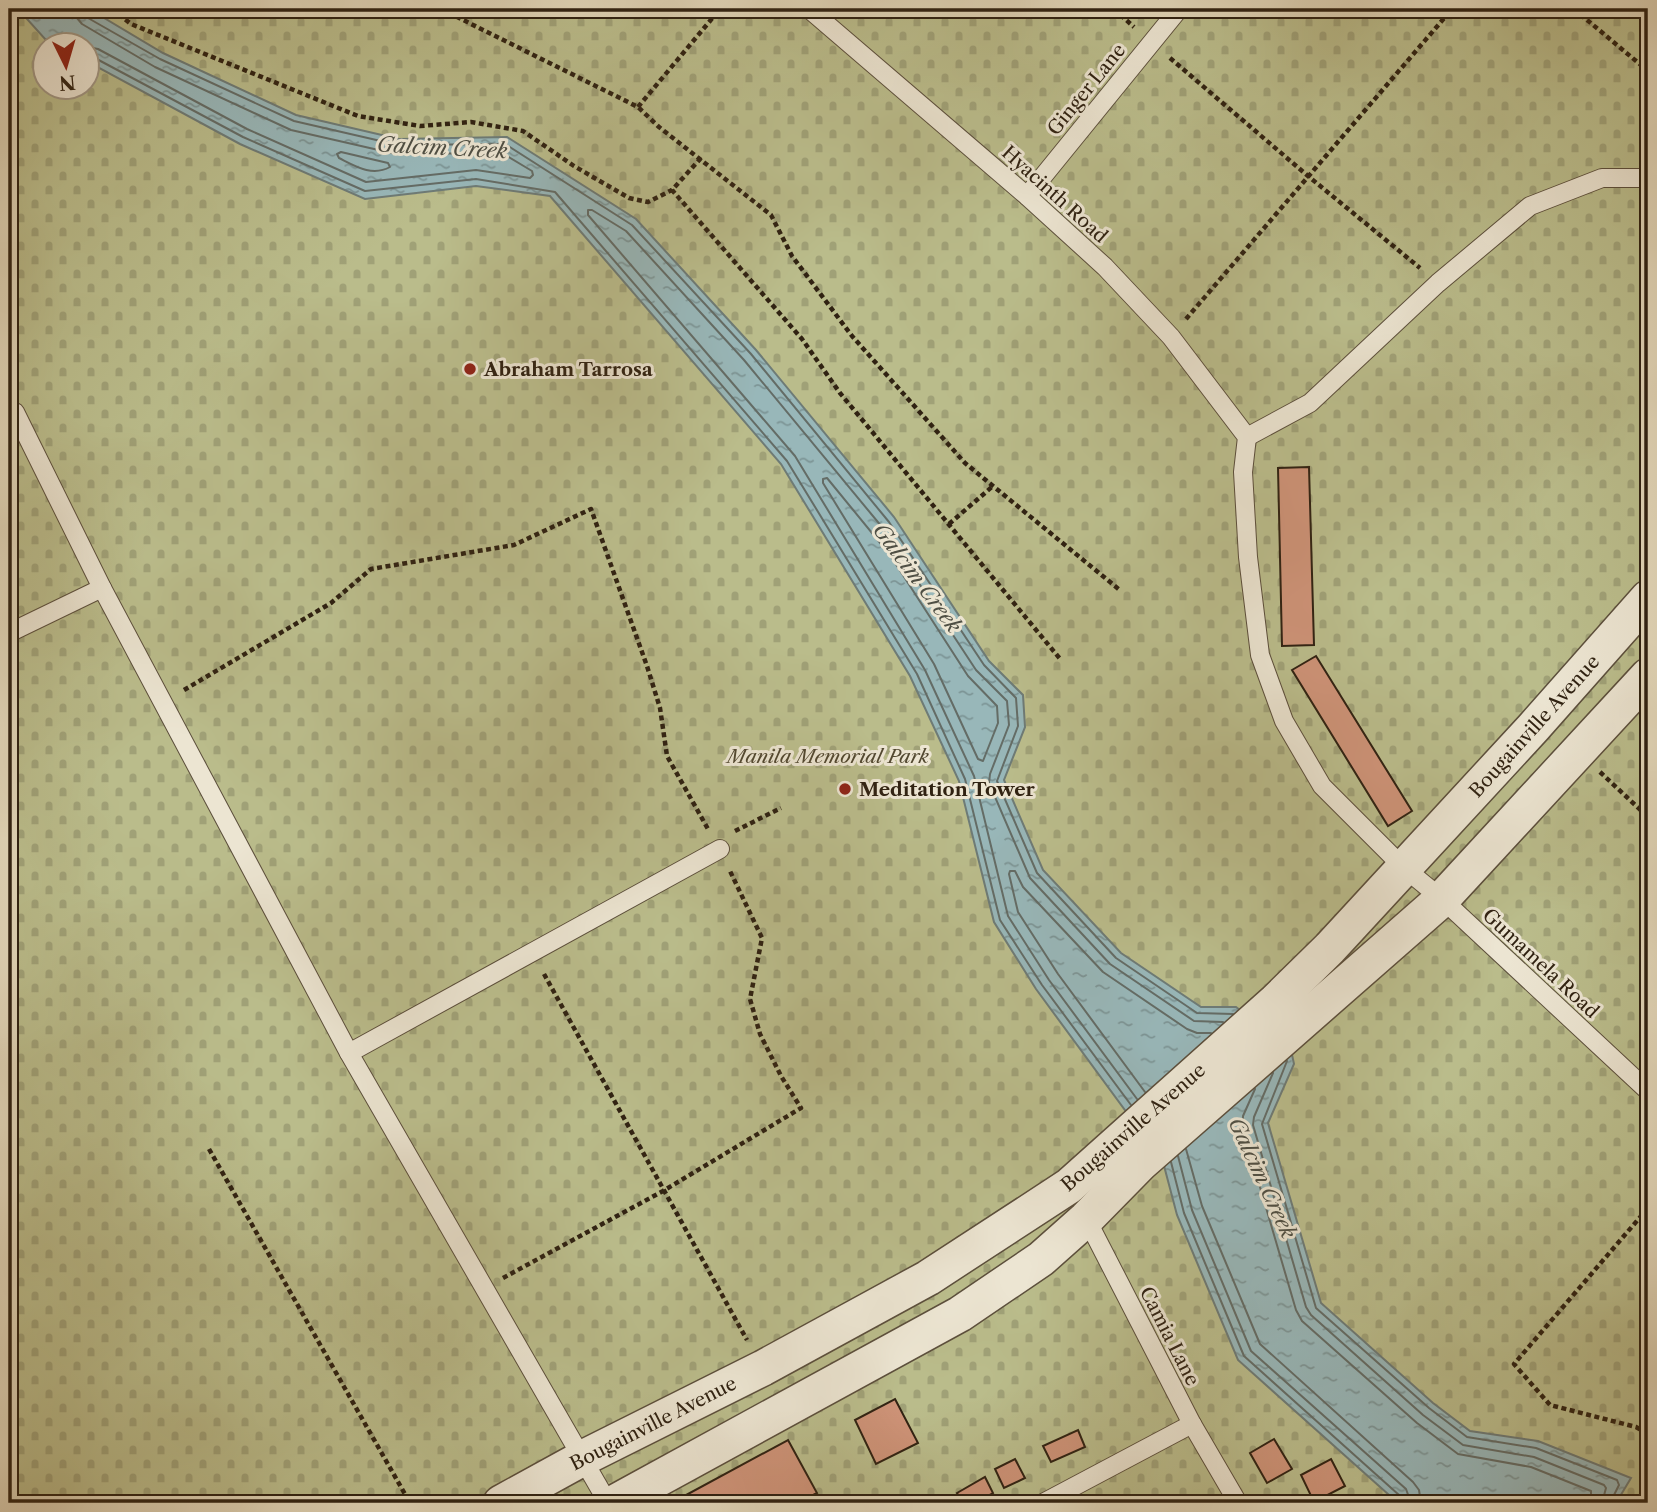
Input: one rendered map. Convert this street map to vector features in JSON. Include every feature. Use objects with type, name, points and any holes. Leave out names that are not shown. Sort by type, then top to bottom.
[{"type":"street","name":"Bougainville Avenue","points":[[1288,1012],[1330,947],[1533,729],[1648,598]]},
{"type":"street","name":"Bougainville Avenue","points":[[501,1503],[583,1458],[763,1368],[928,1278],[1069,1186],[1132,1150],[1288,1012],[1442,899],[1648,676]]},
{"type":"street","name":"Bougainville Avenue","points":[[614,1503],[960,1314],[1041,1259],[1086,1219],[1132,1150]]},
{"type":"lane","name":"Hyacinth Road","points":[[809,9],[1027,196],[1105,267],[1171,337],[1247,437]]},
{"type":"lane","name":"Ginger Lane","points":[[1027,196],[1179,9]]},
{"type":"lane","points":[[1403,867],[1322,786],[1284,722],[1260,655],[1248,557],[1243,472],[1247,437],[1310,403],[1438,283],[1530,206],[1602,178],[1648,178]]},
{"type":"lane","points":[[9,410],[15,412],[102,588],[349,1053],[608,1503]]},
{"type":"lane","points":[[9,633],[102,588]]},
{"type":"lane","points":[[349,1053],[532,953],[718,845]]},
{"type":"lane","name":"Gumamela Road","points":[[1403,867],[1442,899],[1648,1091]]},
{"type":"lane","name":"Camia Lane","points":[[1069,1186],[1192,1424],[1238,1503]]},
{"type":"lane","points":[[1043,1503],[1192,1424]]},
{"type":"path","points":[[113,9],[131,24],[358,116],[420,126],[471,122],[523,131],[574,166],[629,198],[648,202],[672,190],[701,158]]},
{"type":"path","points":[[441,9],[638,107],[659,127],[771,215],[792,256],[852,336],[965,463],[1121,591]]},
{"type":"path","points":[[638,107],[720,9]]},
{"type":"path","points":[[1114,9],[1308,176],[1438,283]]},
{"type":"path","points":[[1171,337],[1452,9]]},
{"type":"path","points":[[1574,9],[1648,71]]},
{"type":"path","points":[[672,190],[802,339],[840,393],[1061,660]]},
{"type":"path","points":[[949,524],[993,486]]},
{"type":"path","points":[[163,703],[331,603],[371,569],[514,545],[591,509],[660,708],[667,756],[718,845],[762,938],[751,999],[760,1034],[801,1108],[663,1191],[484,1288]]},
{"type":"path","points":[[1579,753],[1648,817]]},
{"type":"path","points":[[718,845],[782,808]]},
{"type":"path","points":[[532,953],[763,1368]]},
{"type":"path","points":[[209,1149],[410,1503]]},
{"type":"path","points":[[1648,1208],[1514,1364],[1550,1405],[1636,1427],[1648,1434]]},
{"type":"green space","name":"Manila Memorial Park","points":[[9,9],[1648,9],[1648,1503],[9,1503]]},
{"type":"water","name":"Galcim Creek","points":[[18,9],[89,9],[163,53],[296,115],[399,139],[507,137],[636,219],[756,350],[894,517],[989,661],[1023,695],[1025,727],[1004,780],[1043,870],[1121,953],[1201,1007],[1236,1007],[1291,1050],[1294,1064],[1268,1123],[1321,1303],[1433,1403],[1470,1431],[1538,1441],[1631,1478],[1616,1503],[1398,1503],[1238,1360],[1177,1215],[1163,1162],[1036,989],[994,922],[959,781],[910,676],[781,464],[550,196],[476,186],[365,199],[240,144],[102,70],[102,32],[39,32]]},
{"type":"building","points":[[1309,467],[1314,645],[1282,646],[1278,468]]},
{"type":"building","points":[[1316,656],[1412,811],[1388,826],[1292,670]]},
{"type":"building","points":[[895,1399],[918,1443],[876,1464],[855,1420]]},
{"type":"building","points":[[1078,1430],[1085,1447],[1051,1462],[1043,1446]]},
{"type":"building","points":[[1274,1439],[1292,1469],[1267,1483],[1250,1453]]},
{"type":"building","points":[[788,1440],[817,1493],[798,1503],[676,1503],[675,1501]]},
{"type":"building","points":[[1015,1459],[1025,1478],[1004,1488],[995,1469]]},
{"type":"building","points":[[1331,1459],[1345,1486],[1314,1502],[1301,1475]]},
{"type":"building","points":[[985,1477],[993,1493],[975,1503],[963,1503],[957,1493]]},
{"type":"place","name":"Abraham Tarrosa","points":[[470,369]]},
{"type":"place","name":"Meditation Tower","points":[[845,789]]}]
